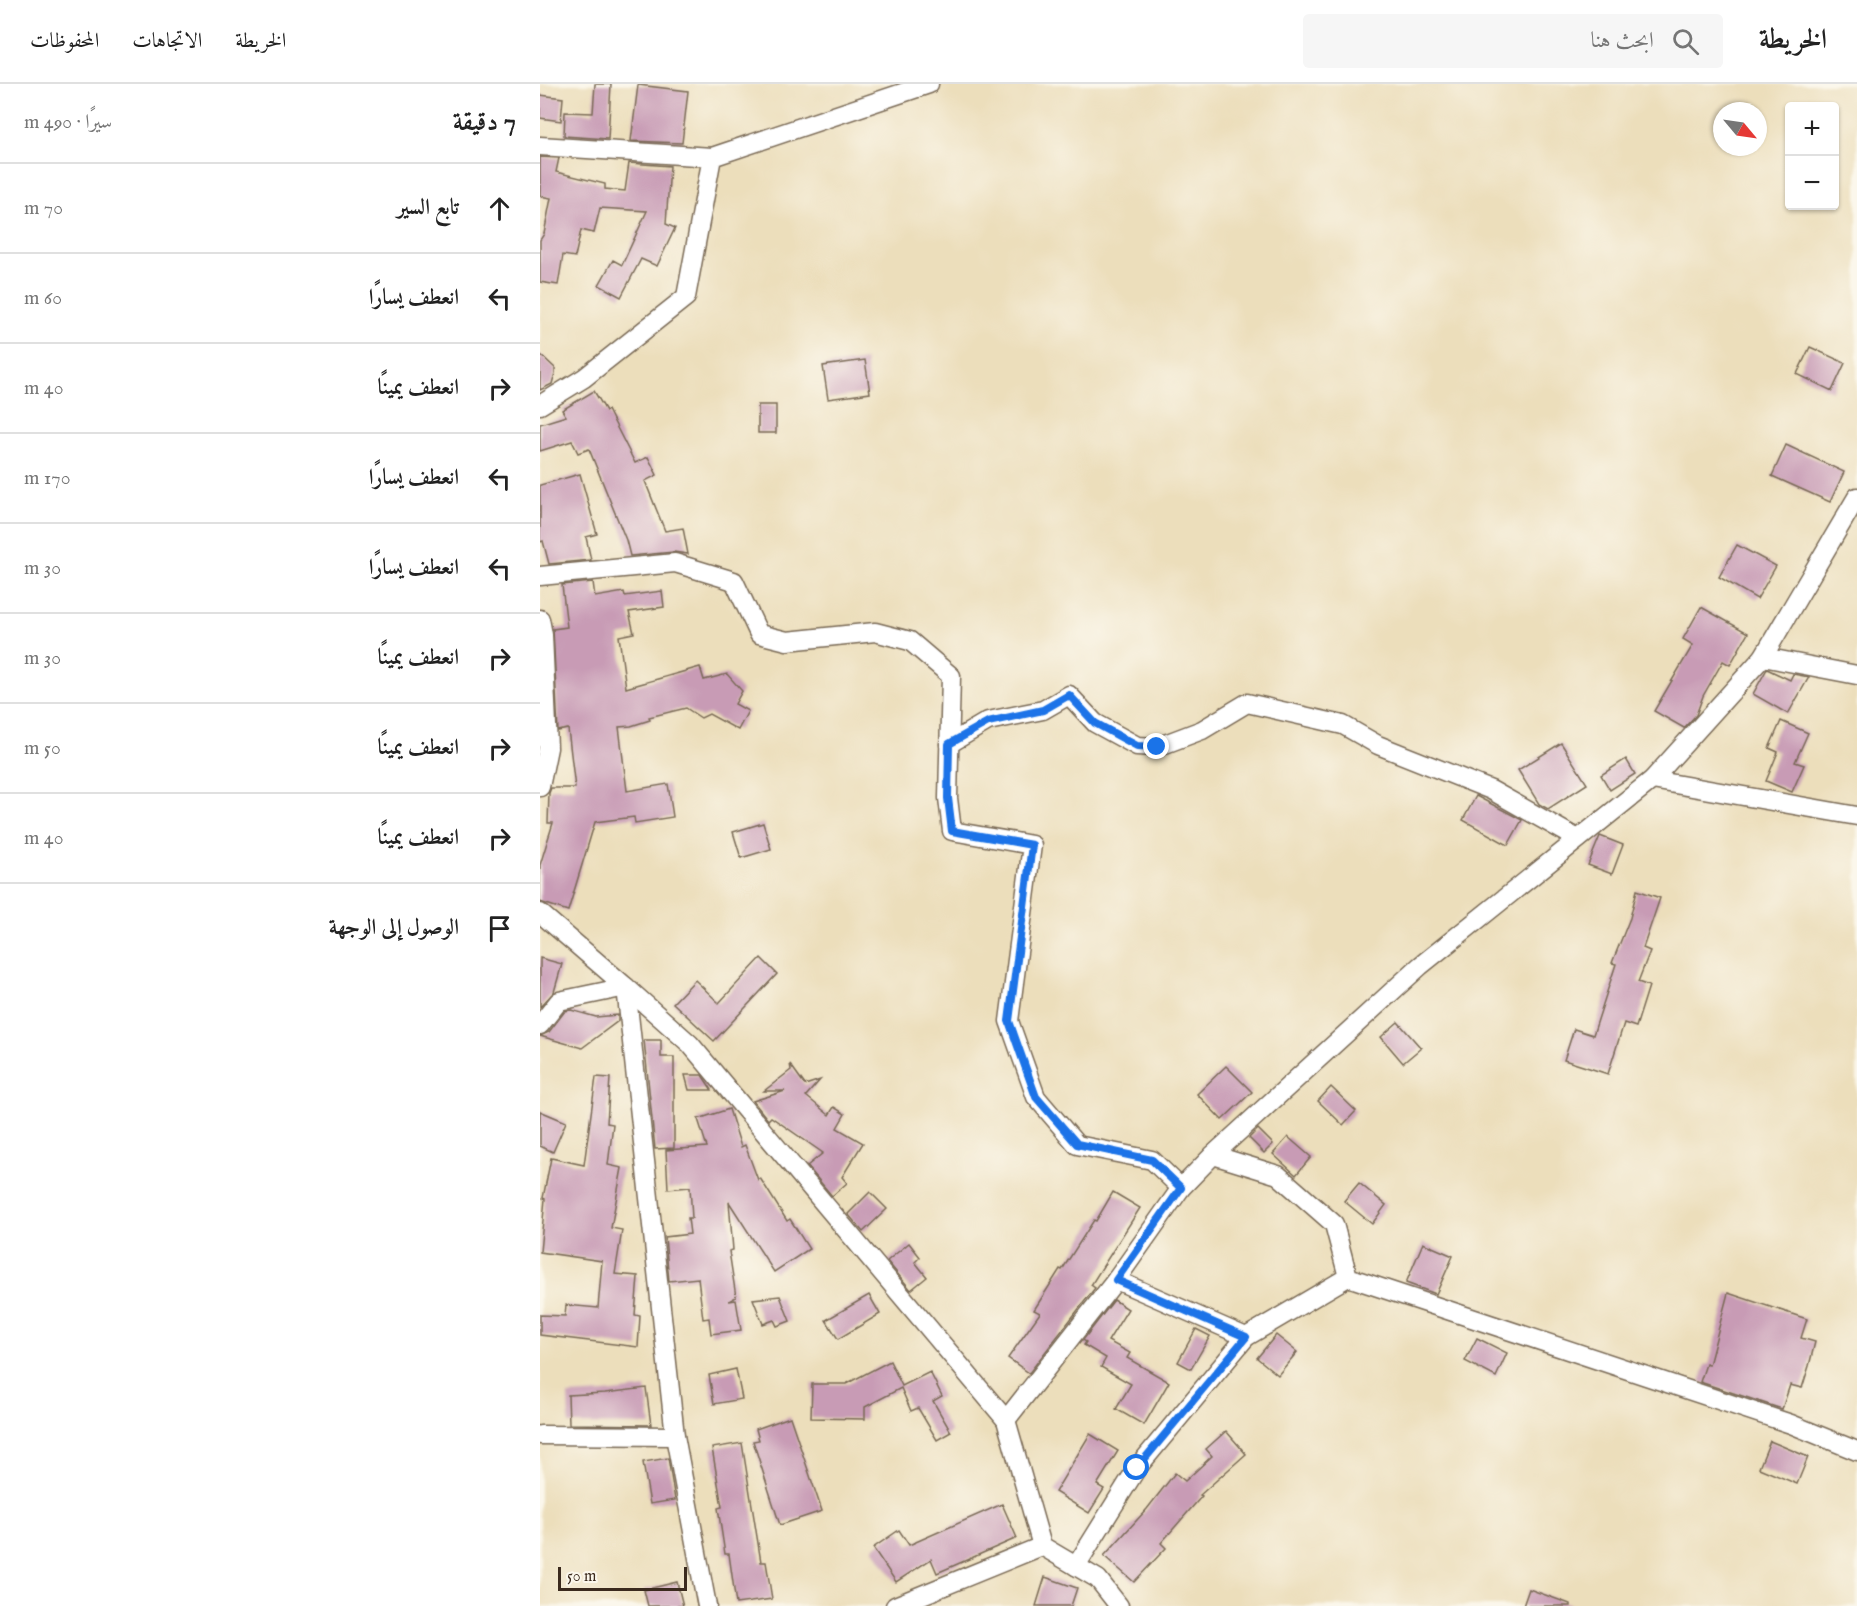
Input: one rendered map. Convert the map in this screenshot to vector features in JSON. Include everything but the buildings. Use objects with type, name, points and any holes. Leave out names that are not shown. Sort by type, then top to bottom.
[{"type":"street","points":[[540,146],[712,157],[929,84]]},
{"type":"street","points":[[540,405],[584,378],[686,297],[712,157]]},
{"type":"street","points":[[1006,1420],[1116,1280],[1181,1188],[1213,1155],[1420,966],[1652,780],[1763,657],[1857,497]]},
{"type":"street","points":[[540,576],[675,563],[734,581],[759,634],[787,641],[875,632],[910,641],[951,676],[948,798],[952,831],[1032,845],[1009,1021],[1036,1097],[1077,1144],[1152,1160],[1181,1188]]},
{"type":"street","points":[[540,619],[543,635],[548,748],[540,787]]},
{"type":"street","points":[[1763,657],[1857,675]]},
{"type":"street","points":[[949,744],[988,722],[1043,710],[1069,695],[1095,723],[1137,746],[1157,747],[1202,730],[1247,703],[1343,725],[1378,745],[1491,790],[1578,839]]},
{"type":"street","points":[[1652,780],[1857,816]]},
{"type":"street","points":[[540,913],[690,1044],[1006,1420],[1042,1546],[1098,1579],[1119,1606]]},
{"type":"street","points":[[540,1025],[559,1001],[626,987]]},
{"type":"street","points":[[626,987],[675,1436],[707,1606]]},
{"type":"street","points":[[1213,1155],[1278,1175],[1334,1224],[1348,1277]]},
{"type":"street","points":[[1076,1566],[1137,1468],[1246,1337],[1348,1277],[1791,1424],[1857,1451]]},
{"type":"street","points":[[1116,1280],[1246,1337]]},
{"type":"street","points":[[540,1435],[675,1436]]},
{"type":"street","points":[[895,1606],[1042,1546]]},
{"type":"route","points":[[1137,1468],[1246,1337],[1116,1280],[1181,1188],[1152,1160],[1077,1144],[1036,1097],[1009,1021],[1032,845],[952,831],[948,798],[949,744],[988,722],[1043,710],[1069,695],[1095,723],[1137,746],[1157,747]]}]
